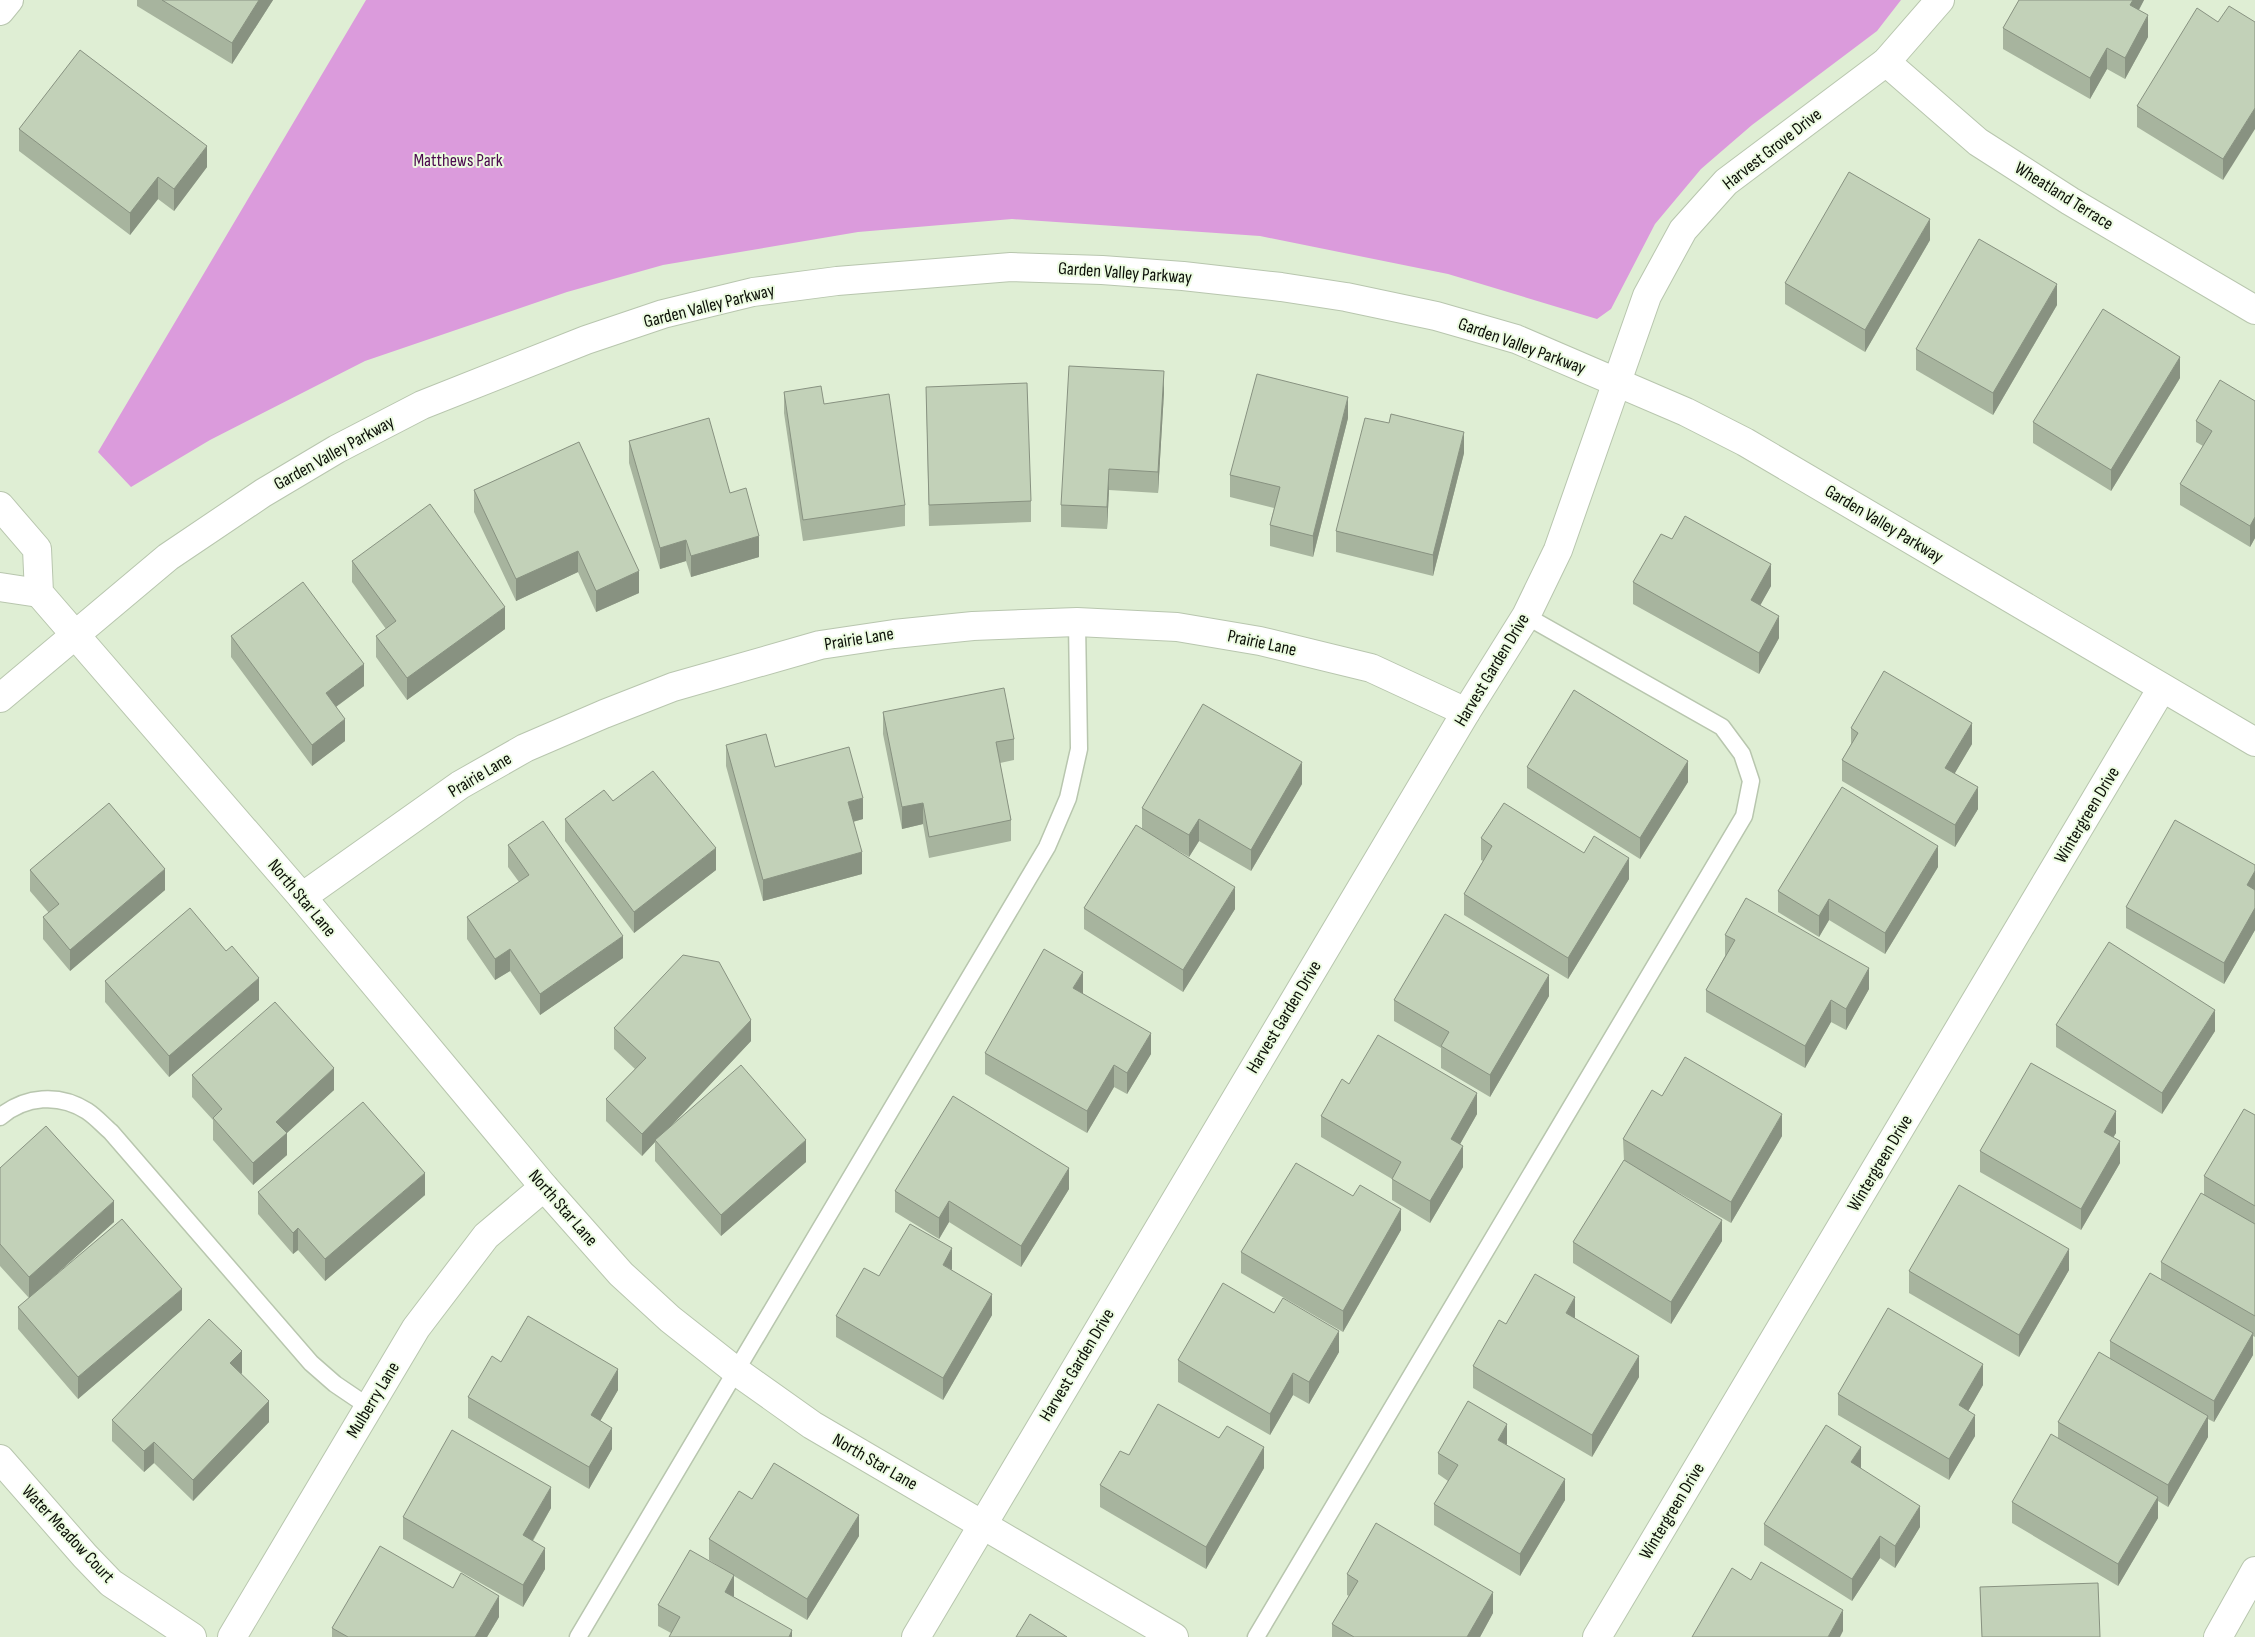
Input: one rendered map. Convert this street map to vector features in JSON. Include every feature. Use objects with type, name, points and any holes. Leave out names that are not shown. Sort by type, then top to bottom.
[{"type":"street","points":[[0,11],[8,0]]},
{"type":"street","name":"Harvest Grove Drive","points":[[1616,381],[1647,296],[1683,230],[1726,182],[1886,62],[1940,0]]},
{"type":"street","name":"Wheatland Terrace","points":[[1886,62],[1978,142],[2070,201],[2255,310]]},
{"type":"street","name":"Garden Valley Parkway","points":[[0,698],[168,557],[263,493],[337,449],[422,405],[586,340],[664,314],[753,292],[837,281],[1011,267],[1102,270],[1183,276],[1337,296],[1436,316],[1516,340],[1686,412],[1744,442],[2255,742]]},
{"type":"street","name":"Harvest Garden Drive","points":[[916,1637],[1466,712],[1526,616],[1558,550],[1616,381]]},
{"type":"street","points":[[0,506],[37,548],[39,593],[0,587]]},
{"type":"street","name":"North Star Lane","points":[[39,593],[302,897],[544,1187],[621,1274],[670,1319],[736,1372],[812,1425],[1174,1637]]},
{"type":"street","name":"Prairie Lane","points":[[302,897],[460,785],[526,748],[604,714],[673,687],[820,645],[894,634],[973,626],[1077,622],[1177,627],[1260,641],[1371,668],[1466,712]]},
{"type":"street","name":"Wintergreen Drive","points":[[1597,1637],[2162,688]]},
{"type":"street","name":"Mulberry Lane","points":[[232,1637],[416,1328],[486,1236],[544,1187]]},
{"type":"street","name":"Water Meadow Court","points":[[0,1459],[111,1583],[192,1637]]},
{"type":"street","points":[[2218,1637],[2255,1571]]},
{"type":"lane","points":[[1256,1637],[1744,816],[1751,781],[1742,754],[1722,727],[1526,616]]},
{"type":"lane","points":[[578,1637],[1047,847],[1068,798],[1079,749],[1077,622]]},
{"type":"lane","points":[[0,1118],[10,1109],[35,1099],[59,1099],[87,1111],[111,1132],[311,1363],[335,1384],[369,1407]]},
{"type":"green space","name":"Matthews Park","points":[[366,0],[1901,0],[1877,31],[1752,125],[1701,169],[1655,224],[1611,309],[1597,319],[1448,274],[1260,236],[1012,219],[858,232],[663,265],[567,292],[365,361],[210,440],[131,487],[98,452]]},
{"type":"building","points":[[162,0],[259,0],[232,43]]},
{"type":"building","points":[[2019,0],[2133,0],[2130,5],[2148,15],[2125,58],[2107,48],[2090,78],[2003,28]]},
{"type":"building","points":[[2229,6],[2255,22],[2255,108],[2223,159],[2137,106],[2197,8],[2218,22]]},
{"type":"building","points":[[80,50],[207,146],[174,189],[158,177],[130,213],[19,129]]},
{"type":"building","points":[[1849,172],[1930,219],[1865,330],[1785,283]]},
{"type":"building","points":[[1979,239],[2057,284],[1993,393],[1916,349]]},
{"type":"building","points":[[2103,309],[2180,357],[2111,470],[2033,422]]},
{"type":"building","points":[[1069,366],[1164,371],[1158,472],[1109,469],[1107,507],[1061,505]]},
{"type":"building","points":[[1257,374],[1348,397],[1313,536],[1270,525],[1280,487],[1230,475]]},
{"type":"building","points":[[2220,380],[2255,401],[2255,517],[2250,526],[2180,484],[2212,431],[2196,421]]},
{"type":"building","points":[[1027,383],[1031,501],[929,505],[926,387]]},
{"type":"building","points":[[821,386],[824,404],[889,394],[905,505],[803,520],[784,392]]},
{"type":"building","points":[[1391,414],[1464,432],[1433,555],[1336,531],[1365,418],[1389,423]]},
{"type":"building","points":[[709,418],[730,493],[746,488],[759,536],[691,556],[686,540],[660,548],[629,441]]},
{"type":"building","points":[[579,442],[639,571],[596,591],[578,551],[516,579],[474,490]]},
{"type":"building","points":[[430,504],[505,607],[407,678],[376,636],[396,621],[352,561]]},
{"type":"building","points":[[1685,516],[1771,564],[1751,600],[1779,616],[1759,653],[1633,582],[1661,534],[1672,539]]},
{"type":"building","points":[[303,582],[364,664],[326,693],[345,719],[312,745],[231,636]]},
{"type":"building","points":[[1884,671],[1972,723],[1945,768],[1978,787],[1955,825],[1842,760],[1858,733],[1851,728]]},
{"type":"building","points":[[1004,688],[1014,739],[996,742],[1011,820],[929,837],[923,803],[902,807],[883,712]]},
{"type":"building","points":[[1574,690],[1688,761],[1640,838],[1527,767]]},
{"type":"building","points":[[1203,704],[1302,762],[1251,850],[1199,819],[1189,835],[1142,808]]},
{"type":"building","points":[[766,734],[775,767],[849,747],[863,798],[848,802],[862,852],[763,880],[726,745]]},
{"type":"building","points":[[653,771],[716,848],[634,912],[565,819],[604,790],[613,801]]},
{"type":"building","points":[[1842,787],[1938,846],[1885,933],[1829,899],[1819,916],[1778,891]]},
{"type":"building","points":[[109,803],[165,869],[70,950],[43,917],[59,904],[30,870]]},
{"type":"building","points":[[1504,803],[1584,853],[1594,836],[1629,858],[1568,958],[1464,894],[1492,846],[1481,838]]},
{"type":"building","points":[[2175,820],[2255,865],[2255,871],[2247,885],[2255,890],[2255,908],[2224,963],[2126,907]]},
{"type":"building","points":[[543,821],[623,936],[540,994],[510,949],[495,959],[467,917],[529,875],[508,845]]},
{"type":"building","points":[[1136,825],[1235,887],[1183,970],[1084,908]]},
{"type":"building","points":[[1746,898],[1869,968],[1846,1009],[1831,1000],[1805,1046],[1706,990],[1735,940],[1725,935]]},
{"type":"building","points":[[190,908],[226,951],[232,946],[259,978],[169,1056],[105,981]]},
{"type":"building","points":[[1445,914],[1549,975],[1490,1075],[1441,1046],[1449,1032],[1394,1000]]},
{"type":"building","points":[[2109,942],[2215,1010],[2162,1093],[2056,1025]]},
{"type":"building","points":[[1044,949],[1083,972],[1073,988],[1151,1033],[1127,1073],[1114,1065],[1087,1111],[985,1053]]},
{"type":"building","points":[[683,955],[719,962],[751,1020],[642,1134],[606,1099],[646,1058],[614,1028]]},
{"type":"building","points":[[275,1002],[334,1068],[276,1122],[287,1133],[253,1163],[213,1118],[222,1109],[192,1075]]},
{"type":"building","points":[[1378,1035],[1477,1093],[1451,1139],[1463,1146],[1430,1201],[1392,1179],[1401,1162],[1321,1116],[1342,1079],[1349,1084]]},
{"type":"building","points":[[1685,1057],[1782,1114],[1731,1202],[1623,1139],[1652,1090],[1662,1096]]},
{"type":"building","points":[[2031,1063],[2116,1111],[2104,1132],[2120,1141],[2081,1209],[1980,1151]]},
{"type":"building","points":[[741,1065],[806,1140],[721,1215],[655,1140]]},
{"type":"building","points":[[953,1096],[1069,1168],[1021,1246],[949,1201],[939,1218],[895,1191]]},
{"type":"building","points":[[363,1102],[425,1173],[325,1259],[298,1228],[293,1233],[258,1192]]},
{"type":"building","points":[[2244,1109],[2255,1115],[2255,1206],[2204,1176]]},
{"type":"building","points":[[46,1126],[114,1201],[29,1277],[0,1244],[0,1168]]},
{"type":"building","points":[[1624,1160],[1722,1220],[1671,1302],[1573,1242]]},
{"type":"building","points":[[1296,1163],[1353,1196],[1360,1185],[1401,1209],[1343,1311],[1241,1252]]},
{"type":"building","points":[[1959,1185],[2069,1249],[2019,1335],[1909,1271]]},
{"type":"building","points":[[2201,1193],[2255,1224],[2255,1316],[2161,1262]]},
{"type":"building","points":[[122,1219],[182,1289],[78,1377],[18,1307]]},
{"type":"building","points":[[910,1224],[952,1248],[943,1265],[992,1294],[943,1378],[836,1316],[864,1268],[879,1276]]},
{"type":"building","points":[[2150,1273],[2253,1333],[2214,1401],[2110,1341]]},
{"type":"building","points":[[1535,1274],[1575,1297],[1566,1313],[1639,1356],[1592,1435],[1473,1366],[1499,1320],[1506,1324]]},
{"type":"building","points":[[1223,1283],[1274,1313],[1283,1298],[1339,1331],[1309,1382],[1293,1373],[1270,1414],[1178,1360]]},
{"type":"building","points":[[1888,1308],[1983,1364],[1959,1405],[1975,1415],[1949,1459],[1838,1394]]},
{"type":"building","points":[[528,1316],[618,1369],[591,1415],[612,1428],[589,1467],[468,1397],[492,1356],[501,1362]]},
{"type":"building","points":[[209,1319],[242,1351],[230,1363],[269,1401],[193,1480],[154,1442],[144,1451],[112,1420]]},
{"type":"building","points":[[2099,1352],[2208,1416],[2168,1485],[2058,1422]]},
{"type":"building","points":[[1468,1401],[1507,1424],[1498,1440],[1565,1479],[1520,1554],[1434,1504],[1458,1465],[1438,1453]]},
{"type":"building","points":[[1158,1404],[1219,1438],[1227,1426],[1264,1447],[1206,1547],[1100,1485],[1120,1451],[1129,1455]]},
{"type":"building","points":[[1826,1425],[1861,1447],[1851,1462],[1920,1506],[1895,1546],[1880,1536],[1852,1579],[1764,1524]]},
{"type":"building","points":[[452,1430],[551,1487],[523,1535],[545,1548],[523,1585],[403,1517]]},
{"type":"building","points":[[2051,1434],[2158,1497],[2118,1564],[2012,1502]]},
{"type":"building","points":[[774,1463],[859,1515],[807,1599],[709,1539],[739,1491],[752,1499]]},
{"type":"building","points":[[1376,1523],[1493,1592],[1467,1637],[1354,1637],[1332,1624],[1358,1581],[1347,1574]]},
{"type":"building","points":[[380,1546],[453,1588],[461,1573],[499,1596],[475,1637],[348,1637],[332,1628]]},
{"type":"building","points":[[690,1550],[734,1575],[725,1592],[792,1630],[789,1637],[669,1637],[680,1617],[658,1605]]},
{"type":"building","points":[[1761,1562],[1843,1610],[1828,1637],[1692,1637],[1732,1568],[1751,1580]]},
{"type":"building","points":[[2098,1583],[2100,1637],[1982,1637],[1980,1587]]},
{"type":"building","points":[[1030,1614],[1067,1637],[1016,1637]]}]
